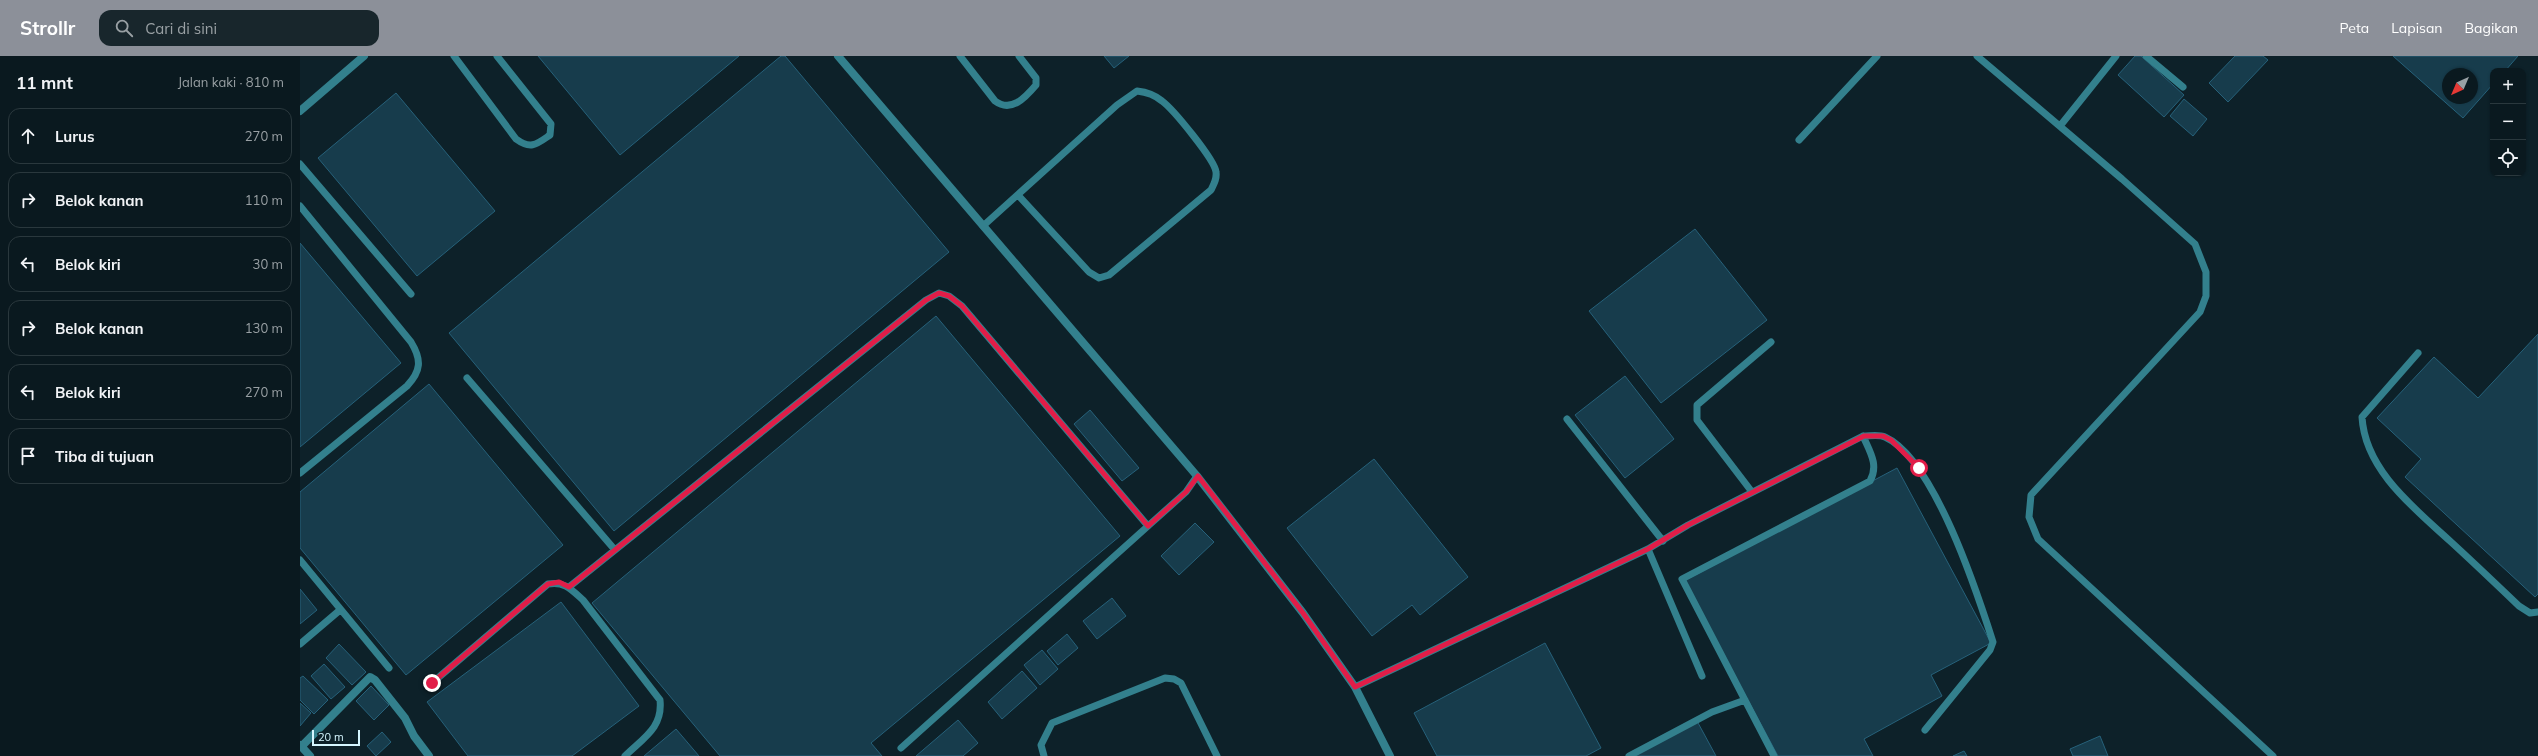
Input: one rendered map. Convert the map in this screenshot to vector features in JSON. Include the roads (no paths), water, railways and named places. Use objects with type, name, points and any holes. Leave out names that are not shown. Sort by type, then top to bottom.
[{"type":"street","points":[[300,111],[364,56]]},
{"type":"street","points":[[838,56],[1198,476],[1303,613],[1355,687],[1390,756]]},
{"type":"street","points":[[310,756],[301,746],[370,677],[375,680],[405,718],[414,736],[429,756]]},
{"type":"lane","points":[[454,56],[516,140],[526,146],[534,146],[550,135],[551,124],[497,56]]},
{"type":"lane","points":[[960,56],[995,101],[1003,107],[1010,107],[1036,85],[1036,78],[1019,56]]},
{"type":"lane","points":[[1799,140],[1877,56]]},
{"type":"lane","points":[[1977,56],[2195,244],[2206,272],[2206,296],[2200,312],[2031,495],[2029,517],[2038,539],[2273,756]]},
{"type":"lane","points":[[2060,126],[2116,56]]},
{"type":"lane","points":[[2146,56],[2183,86]]},
{"type":"lane","points":[[983,226],[1117,105],[1137,90],[1148,92],[1163,102],[1212,160],[1216,172],[1215,181],[1211,190],[1109,276],[1099,278],[1089,272],[1018,195]]},
{"type":"lane","points":[[300,164],[411,294]]},
{"type":"lane","points":[[300,206],[411,342],[420,362],[417,373],[408,386],[300,473]]},
{"type":"lane","points":[[569,587],[926,300],[939,293],[949,296],[962,306],[1148,526]]},
{"type":"lane","points":[[1752,492],[1697,420],[1696,412],[1697,405],[1771,342]]},
{"type":"lane","points":[[2418,353],[2362,417],[2363,430],[2375,458],[2403,497],[2519,606],[2530,613],[2538,612]]},
{"type":"lane","points":[[468,378],[614,550]]},
{"type":"lane","points":[[1567,419],[1663,541]]},
{"type":"lane","points":[[1774,756],[1682,581],[1682,578],[1870,481],[1875,470],[1874,459],[1864,436]]},
{"type":"lane","points":[[1355,687],[1648,549],[1688,525],[1864,436],[1883,436],[1891,440],[1919,468],[1936,498],[1972,576],[1993,642],[1990,650],[1925,730]]},
{"type":"lane","points":[[901,748],[1186,492],[1198,476]]},
{"type":"lane","points":[[1648,549],[1702,676]]},
{"type":"lane","points":[[300,560],[389,668]]},
{"type":"lane","points":[[432,683],[548,584],[559,582],[569,587],[582,600],[660,700],[662,713],[657,725],[625,756]]},
{"type":"lane","points":[[300,644],[340,610]]},
{"type":"lane","points":[[1044,756],[1041,745],[1052,723],[1165,678],[1174,679],[1181,684],[1217,756]]},
{"type":"lane","points":[[1629,756],[1712,712],[1745,700]]}]
